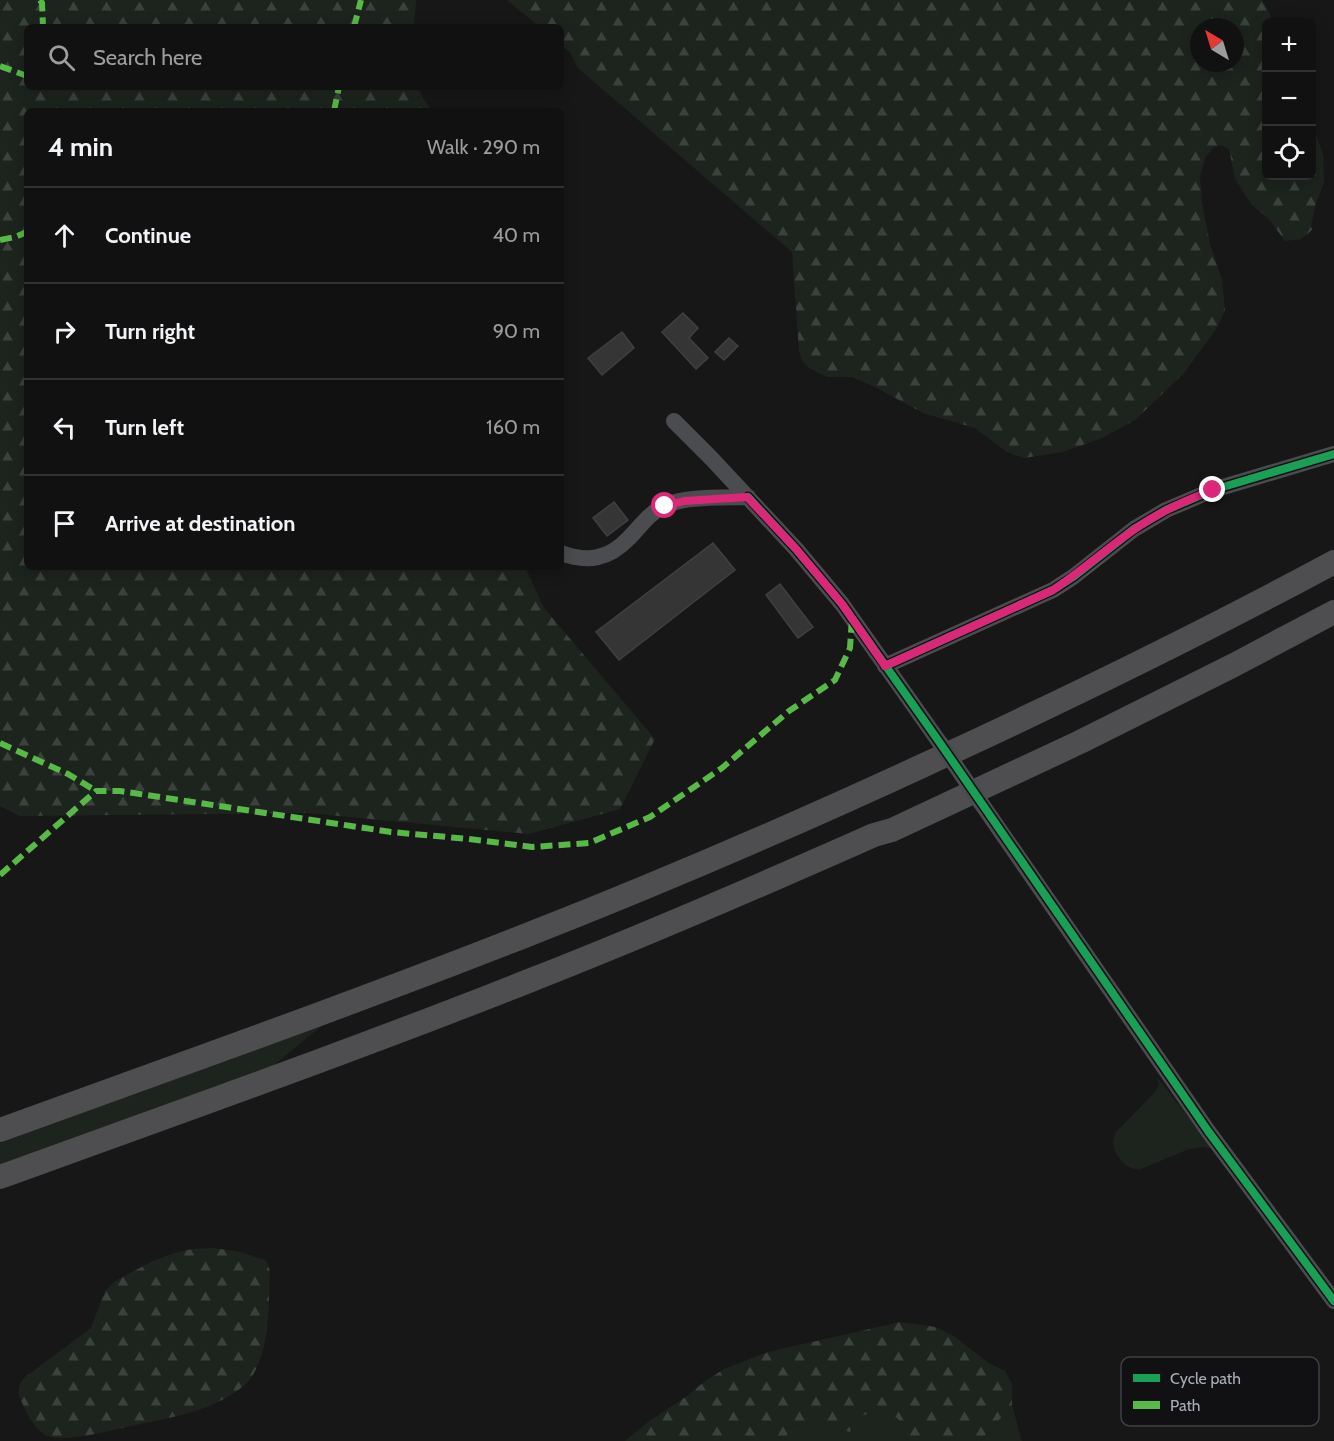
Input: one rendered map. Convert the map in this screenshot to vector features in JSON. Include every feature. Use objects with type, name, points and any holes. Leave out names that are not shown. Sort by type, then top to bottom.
[{"type":"highway","points":[[0,1130],[430,973],[722,855],[1033,715],[1225,620],[1334,562]]},
{"type":"highway","points":[[0,1178],[433,1019],[622,944],[892,830],[1069,747],[1334,612]]},
{"type":"street","points":[[674,421],[796,549],[842,604],[1208,1131],[1334,1301]]},
{"type":"street","points":[[885,666],[1053,590],[1134,529],[1166,510],[1213,490],[1334,454]]},
{"type":"street","points":[[564,554],[590,559],[602,557],[614,551],[653,513],[665,506],[684,501],[747,497]]},
{"type":"green space","points":[[0,0],[416,0],[414,24],[24,24],[24,90],[419,90],[430,108],[24,108],[24,570],[526,570],[544,608],[655,739],[620,809],[529,834],[307,813],[20,816],[0,806]]},
{"type":"green space","points":[[507,0],[1262,0],[1271,18],[1262,18],[1262,180],[1316,180],[1316,134],[1323,154],[1324,183],[1316,203],[1312,230],[1301,239],[1285,241],[1269,219],[1251,204],[1235,179],[1229,149],[1221,145],[1214,147],[1205,158],[1200,176],[1202,203],[1210,244],[1222,280],[1225,311],[1216,329],[1184,373],[1135,420],[1102,438],[1063,452],[1024,458],[1007,452],[975,428],[923,413],[852,377],[827,377],[809,368],[803,362],[799,351],[792,252],[578,68],[570,52],[564,48],[564,24],[536,24]]},
{"type":"green space","points":[[324,1024],[274,1065],[0,1166],[0,1143]]},
{"type":"green space","points":[[1157,1077],[1213,1149],[1203,1147],[1189,1149],[1141,1169],[1131,1168],[1122,1162],[1116,1153],[1113,1143],[1115,1133],[1154,1093],[1159,1085]]},
{"type":"green space","points":[[212,1248],[236,1251],[265,1260],[270,1271],[265,1340],[262,1354],[251,1378],[222,1400],[163,1419],[68,1438],[50,1437],[38,1429],[21,1399],[19,1389],[21,1382],[91,1328],[105,1291],[115,1281],[153,1261],[192,1249]]},
{"type":"green space","points":[[900,1322],[936,1327],[954,1336],[987,1362],[1005,1371],[1012,1384],[1012,1405],[981,1441],[907,1441],[898,1419],[883,1408],[857,1418],[850,1432],[795,1424],[785,1438],[786,1441],[625,1441],[648,1422],[724,1369],[768,1352]]},
{"type":"green space","points":[[1012,1405],[1022,1441],[981,1441]]},
{"type":"green space","points":[[883,1407],[898,1419],[907,1441],[786,1441],[785,1438],[795,1424],[850,1432],[857,1418]]},
{"type":"building","points":[[683,313],[698,328],[689,338],[708,358],[696,369],[662,332]]},
{"type":"building","points":[[622,332],[634,348],[602,375],[588,358]]},
{"type":"building","points":[[729,338],[738,346],[724,360],[715,352]]},
{"type":"building","points":[[614,502],[628,520],[607,536],[593,518]]},
{"type":"building","points":[[713,543],[735,570],[619,660],[596,632]]},
{"type":"building","points":[[780,584],[813,627],[798,638],[766,595]]},
{"type":"marked path","points":[[40,0],[43,24]]},
{"type":"marked path","points":[[355,24],[361,0]]},
{"type":"marked path","points":[[0,66],[24,75]]},
{"type":"marked path","points":[[335,108],[338,90]]},
{"type":"marked path","points":[[0,240],[24,233]]},
{"type":"marked path","points":[[0,875],[96,791],[120,791],[391,832],[532,847],[589,843],[650,817],[722,768],[789,711],[835,680],[850,648],[852,618]]},
{"type":"marked path","points":[[0,743],[68,774],[96,791]]},
{"type":"cycle path","points":[[885,666],[1053,590],[1134,529],[1166,510],[1213,490],[1334,454]]},
{"type":"cycle path","points":[[748,497],[842,604],[1208,1131],[1334,1301]]},
{"type":"route","points":[[665,506],[684,501],[747,497],[796,549],[842,604],[885,666],[1053,590],[1148,520],[1213,490]]}]
